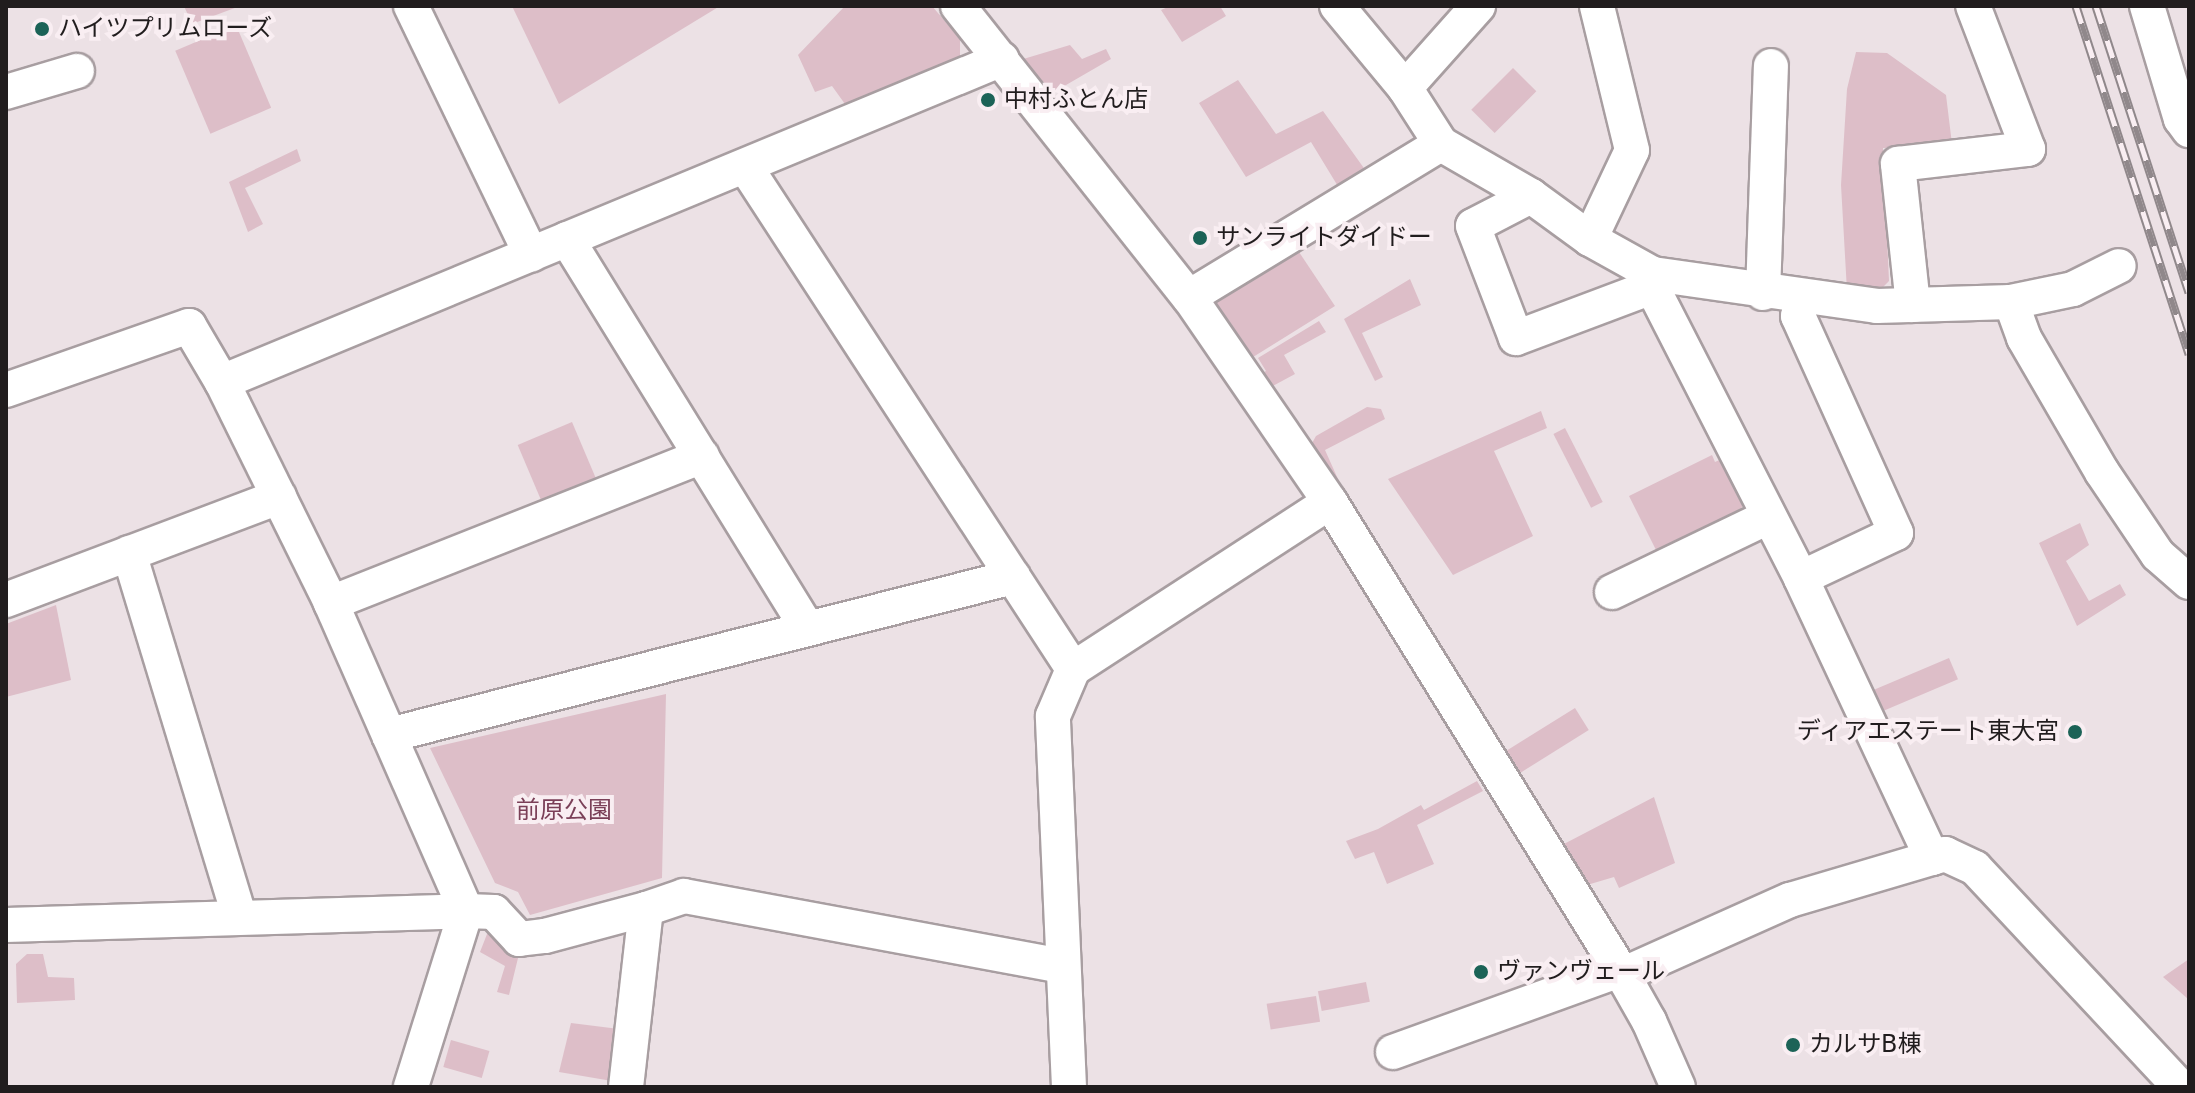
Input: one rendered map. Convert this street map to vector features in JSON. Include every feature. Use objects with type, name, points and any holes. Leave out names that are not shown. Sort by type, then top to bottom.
[{"type":"street","points":[[411,6],[531,254]]},
{"type":"street","points":[[958,6],[1189,297],[1330,502],[1621,972],[1649,1021],[1678,1087]]},
{"type":"street","points":[[1337,6],[1405,88],[1441,144],[1531,196],[1653,280],[1877,306],[1913,305],[2011,302],[2073,289],[2119,266]]},
{"type":"street","points":[[1405,88],[1478,6]]},
{"type":"street","points":[[1590,239],[1632,150],[1597,6]]},
{"type":"street","points":[[1913,305],[1898,164],[2028,149],[1973,6]]},
{"type":"street","points":[[2147,6],[2181,119],[2189,130]]},
{"type":"street","points":[[222,382],[1002,59]]},
{"type":"street","points":[[1763,293],[1771,66]]},
{"type":"street","points":[[6,92],[77,71]]},
{"type":"street","points":[[1189,297],[1441,144]]},
{"type":"street","points":[[745,166],[1073,669]]},
{"type":"street","points":[[1531,196],[1473,226],[1516,338],[1653,280]]},
{"type":"street","points":[[567,239],[807,628]]},
{"type":"street","points":[[1653,280],[1768,517],[1801,578],[1932,858]]},
{"type":"street","points":[[1801,578],[1896,533],[1798,316],[1802,298]]},
{"type":"street","points":[[2011,302],[2024,338],[2102,472],[2158,555],[2189,582]]},
{"type":"street","points":[[6,390],[189,326],[222,382],[331,603],[466,911],[411,1087]]},
{"type":"street","points":[[331,603],[702,456]]},
{"type":"street","points":[[6,600],[279,497]]},
{"type":"street","points":[[1069,1087],[1053,716],[1073,669],[1330,502]]},
{"type":"street","points":[[1612,592],[1768,517]]},
{"type":"street","points":[[129,553],[239,915]]},
{"type":"street","points":[[389,735],[1013,577]]},
{"type":"street","points":[[1393,1052],[1621,972],[1790,900],[1945,854],[1975,868],[2180,1087]]},
{"type":"street","points":[[6,925],[239,915],[466,911],[494,912],[519,939],[545,936],[684,896],[1062,966]]},
{"type":"street","points":[[626,1087],[646,909]]},
{"type":"green space","points":[[184,6],[240,6],[192,24]]},
{"type":"green space","points":[[512,6],[720,6],[559,104]]},
{"type":"green space","points":[[845,6],[932,6],[960,39],[960,57],[850,111],[832,86],[815,92],[798,55]]},
{"type":"green space","points":[[1170,6],[1220,6],[1226,16],[1182,42],[1161,10]]},
{"type":"green space","points":[[236,25],[271,108],[210,134],[175,51]]},
{"type":"green space","points":[[1070,45],[1082,59],[1106,49],[1111,59],[1047,96],[1020,60]]},
{"type":"green space","points":[[1856,52],[1887,53],[1946,95],[1952,144],[1883,148],[1889,281],[1878,292],[1847,291],[1841,185],[1847,89]]},
{"type":"green space","points":[[1513,68],[1536,91],[1495,133],[1471,110]]},
{"type":"green space","points":[[1238,80],[1276,134],[1323,111],[1366,171],[1339,188],[1311,142],[1246,177],[1199,103]]},
{"type":"green space","points":[[297,149],[301,161],[245,188],[263,224],[248,232],[229,182]]},
{"type":"green space","points":[[1297,249],[1335,306],[1245,362],[1214,312],[1215,301]]},
{"type":"green space","points":[[1410,279],[1421,305],[1362,333],[1383,377],[1375,381],[1344,319]]},
{"type":"green space","points":[[1319,321],[1326,332],[1284,355],[1295,374],[1267,389],[1259,375],[1266,371],[1258,358]]},
{"type":"green space","points":[[1367,407],[1381,409],[1385,419],[1325,450],[1342,488],[1338,490],[1311,445],[1316,436]]},
{"type":"green space","points":[[1541,411],[1547,428],[1494,451],[1533,536],[1453,575],[1388,479]]},
{"type":"green space","points":[[572,422],[598,484],[544,507],[518,445]]},
{"type":"green space","points":[[1565,428],[1603,502],[1591,508],[1553,434]]},
{"type":"green space","points":[[1712,455],[1715,462],[1724,458],[1744,501],[1739,515],[1659,556],[1629,496]]},
{"type":"green space","points":[[2080,523],[2089,545],[2066,561],[2089,601],[2120,584],[2126,595],[2077,626],[2039,543]]},
{"type":"green space","points":[[56,605],[71,680],[6,697],[6,624]]},
{"type":"green space","points":[[1949,658],[1958,679],[1881,712],[1872,691]]},
{"type":"green space","name":"前原公園","points":[[666,694],[662,878],[530,915],[518,892],[495,883],[430,748]]},
{"type":"green space","points":[[1575,708],[1589,730],[1515,776],[1501,754]]},
{"type":"green space","points":[[1477,781],[1483,791],[1417,825],[1434,864],[1387,884],[1374,852],[1355,859],[1346,841],[1378,829],[1421,805],[1424,810]]},
{"type":"green space","points":[[1654,797],[1675,863],[1619,888],[1614,877],[1587,885],[1562,845]]},
{"type":"green space","points":[[489,929],[519,954],[509,995],[497,992],[505,966],[480,952]]},
{"type":"green space","points":[[27,954],[43,954],[48,977],[74,978],[75,1000],[17,1003],[16,964]]},
{"type":"green space","points":[[2189,959],[2189,999],[2188,999],[2163,977]]},
{"type":"green space","points":[[1366,982],[1370,1002],[1322,1011],[1318,991]]},
{"type":"green space","points":[[1316,996],[1320,1022],[1271,1030],[1267,1004]]},
{"type":"green space","points":[[571,1023],[619,1029],[612,1081],[559,1072]]},
{"type":"green space","points":[[451,1040],[489,1051],[482,1078],[443,1067]]},
{"type":"railway","points":[[2076,6],[2189,354]]},
{"type":"railway","points":[[2096,6],[2189,292]]},
{"type":"place","name":"ハイツプリムローズ","points":[[42,29]]},
{"type":"place","name":"中村ふとん店","points":[[988,100]]},
{"type":"place","name":"サンライトダイドー","points":[[1200,238]]},
{"type":"place","name":"ディアエステート東大宮","points":[[2075,732]]},
{"type":"place","name":"ヴァンヴェール","points":[[1481,972]]},
{"type":"place","name":"カルサB棟","points":[[1793,1045]]}]
